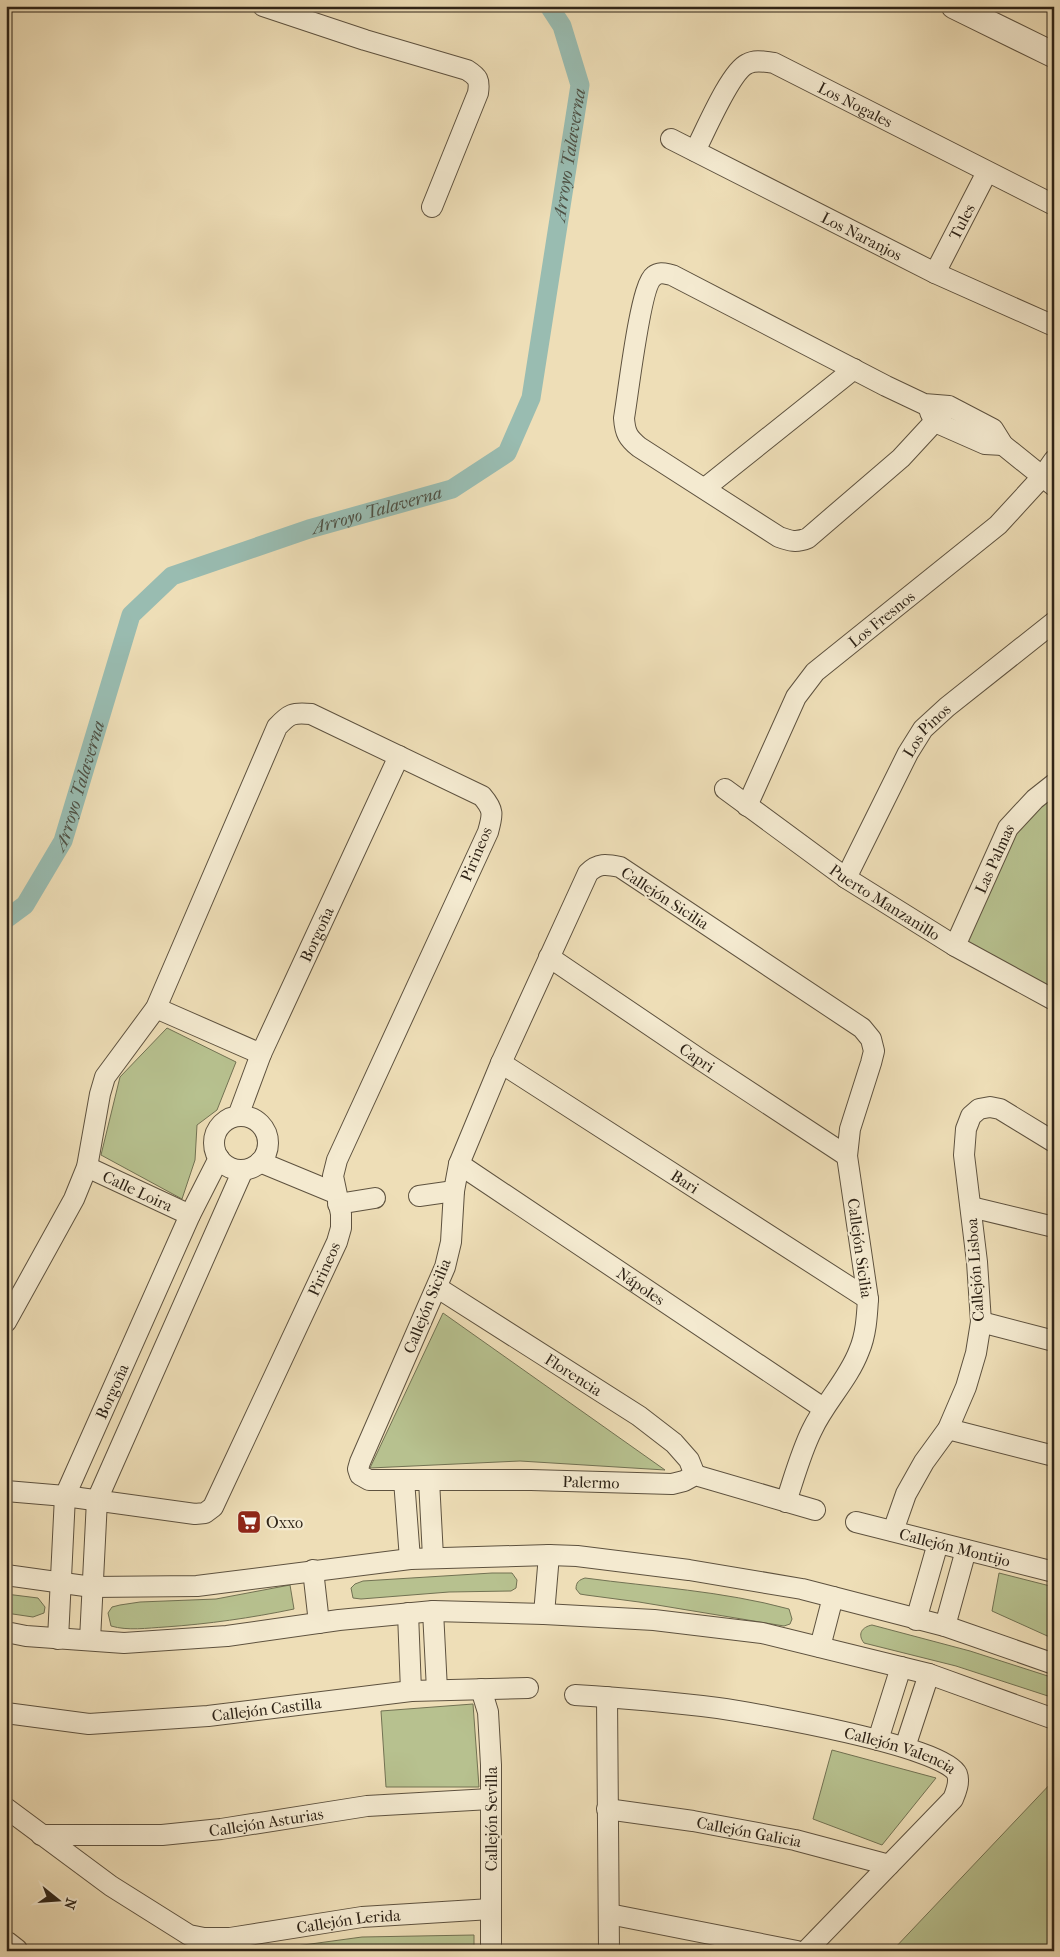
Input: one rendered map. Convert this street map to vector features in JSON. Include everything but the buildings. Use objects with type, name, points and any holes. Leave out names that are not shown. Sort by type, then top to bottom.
[{"type":"street","points":[[263,6],[365,40],[466,70],[477,76],[480,82],[478,93],[432,207]]},
{"type":"street","points":[[954,6],[1054,56]]},
{"type":"street","name":"Los Nogales","points":[[696,151],[733,78],[746,64],[758,60],[774,63],[1054,205]]},
{"type":"street","name":"Los Naranjos","points":[[671,139],[935,273],[1054,326]]},
{"type":"street","name":"Tules","points":[[935,273],[987,172]]},
{"type":"street","points":[[950,406],[901,458],[808,538],[799,542],[779,537],[639,447],[628,438],[624,430],[624,418],[642,306],[647,286],[653,276],[660,273],[672,275],[854,370],[924,404],[950,406],[993,429],[1002,445],[1048,481]]},
{"type":"street","points":[[705,488],[854,370]]},
{"type":"street","points":[[924,404],[936,422],[985,444],[1002,445]]},
{"type":"street","name":"Los Fresnos","points":[[747,806],[796,697],[815,672],[998,525],[1048,481],[1054,460]]},
{"type":"street","name":"Los Pinos","points":[[846,878],[908,753],[923,729],[947,707],[1054,622]]},
{"type":"street","name":"Pirineos","points":[[6,1322],[74,1200],[87,1168],[100,1094],[105,1077],[156,1008],[277,727],[287,716],[297,712],[311,714],[482,796],[491,806],[492,816],[488,832],[337,1160],[333,1176],[341,1214],[341,1228],[337,1242],[213,1507],[204,1513],[196,1514],[65,1496],[6,1491]]},
{"type":"street","name":"Borgoña","points":[[238,1116],[261,1054],[399,756]]},
{"type":"street","name":"Las Palmas","points":[[955,946],[1008,828],[1035,799],[1054,784]]},
{"type":"street","name":"Puerto Manzanillo","points":[[725,789],[846,878],[955,946],[1054,1000]]},
{"type":"street","name":"Callejón Sicilia","points":[[360,1475],[358,1469],[360,1462],[438,1288],[445,1267],[451,1242],[454,1191],[458,1164],[501,1062],[588,873],[596,866],[607,864],[620,867],[846,1017],[862,1028],[871,1039],[874,1051],[850,1129],[847,1156],[868,1299],[867,1322],[860,1351],[839,1388],[823,1408],[811,1432],[786,1502]]},
{"type":"street","name":"Capri","points":[[549,957],[847,1156]]},
{"type":"street","points":[[156,1008],[261,1054]]},
{"type":"street","name":"Bari","points":[[501,1062],[868,1299]]},
{"type":"street","name":"Callejón Lisboa","points":[[893,1531],[906,1494],[924,1462],[948,1428],[966,1387],[976,1354],[981,1322],[971,1208],[964,1155],[966,1129],[970,1116],[979,1109],[990,1107],[1000,1109],[1054,1142]]},
{"type":"street","points":[[251,1166],[268,1147],[265,1131],[254,1119],[246,1116],[230,1118],[222,1124],[214,1140],[215,1150],[225,1165],[234,1169],[251,1166],[337,1198],[375,1198]]},
{"type":"street","name":"Borgoña","points":[[58,1639],[65,1496],[190,1215],[219,1158]]},
{"type":"street","name":"Nápoles","points":[[458,1164],[823,1408]]},
{"type":"street","name":"Borgoña","points":[[90,1640],[97,1500],[251,1166]]},
{"type":"street","name":"Calle Loira","points":[[87,1168],[190,1215]]},
{"type":"street","points":[[419,1196],[454,1191]]},
{"type":"street","points":[[971,1208],[1054,1227]]},
{"type":"street","name":"Florencia","points":[[438,1288],[639,1416],[674,1443],[689,1460],[694,1475]]},
{"type":"street","points":[[981,1322],[1054,1341]]},
{"type":"street","points":[[948,1428],[1054,1456]]},
{"type":"street","name":"Palermo","points":[[360,1475],[369,1480],[531,1480],[672,1484],[694,1475]]},
{"type":"street","points":[[694,1475],[815,1510]]},
{"type":"street","points":[[404,1480],[410,1559]]},
{"type":"street","points":[[429,1480],[433,1557]]},
{"type":"street","name":"Callejón Montijo","points":[[856,1522],[1054,1572]]},
{"type":"street","points":[[916,1620],[938,1543]]},
{"type":"street","points":[[945,1626],[966,1550]]},
{"type":"street","points":[[544,1614],[549,1555]]},
{"type":"street","points":[[6,1575],[92,1587],[197,1586],[313,1570],[433,1557],[577,1556],[689,1570],[802,1589],[945,1626],[1054,1664]]},
{"type":"street","points":[[313,1570],[320,1623]]},
{"type":"street","points":[[820,1647],[833,1597]]},
{"type":"street","points":[[433,1611],[437,1690]]},
{"type":"street","points":[[6,1632],[58,1639],[124,1642],[227,1636],[320,1623],[433,1611],[544,1614],[654,1620],[762,1633],[901,1667],[928,1674],[1054,1719]]},
{"type":"street","points":[[408,1613],[411,1691]]},
{"type":"street","points":[[878,1740],[901,1667]]},
{"type":"street","points":[[906,1748],[928,1674]]},
{"type":"street","name":"Callejón Castilla","points":[[6,1714],[89,1724],[208,1716],[411,1691],[528,1688]]},
{"type":"street","name":"Callejón Sevilla","points":[[481,1689],[488,1712],[491,1765],[491,1951]]},
{"type":"street","name":"Callejón Valencia","points":[[575,1695],[720,1708],[808,1724],[906,1748],[947,1764],[957,1774],[957,1786],[953,1800],[806,1951]]},
{"type":"street","points":[[607,1697],[609,1951]]},
{"type":"street","name":"Callejón Asturias","points":[[41,1835],[162,1835],[221,1829],[367,1806],[490,1799]]},
{"type":"street","name":"Callejón Lerida","points":[[6,1808],[118,1891],[189,1935],[204,1938],[230,1938],[362,1917],[490,1909]]},
{"type":"street","name":"Callejón Galicia","points":[[607,1809],[693,1821],[795,1840],[888,1865]]},
{"type":"street","points":[[609,1914],[797,1951]]},
{"type":"street","points":[[6,1944],[15,1951]]},
{"type":"green space","points":[[1054,789],[1054,995],[966,947],[966,927],[1009,833]]},
{"type":"green space","points":[[167,1028],[236,1062],[217,1110],[197,1125],[195,1160],[182,1199],[101,1155],[120,1077]]},
{"type":"green space","points":[[443,1313],[665,1470],[520,1461],[370,1468]]},
{"type":"green space","points":[[512,1573],[517,1580],[516,1588],[511,1591],[449,1592],[361,1599],[353,1598],[351,1588],[363,1581]]},
{"type":"green space","points":[[999,1573],[1054,1587],[1054,1639],[992,1611]]},
{"type":"green space","points":[[585,1578],[739,1598],[789,1609],[792,1619],[790,1624],[784,1626],[580,1594],[576,1589],[577,1583]]},
{"type":"green space","points":[[290,1585],[294,1609],[246,1618],[181,1626],[131,1629],[111,1626],[108,1613],[112,1607],[120,1605],[140,1602],[216,1599]]},
{"type":"green space","points":[[6,1594],[38,1598],[45,1607],[44,1613],[33,1617],[6,1613]]},
{"type":"green space","points":[[872,1625],[970,1651],[1054,1678],[1054,1698],[956,1666],[864,1643],[861,1637],[862,1631]]},
{"type":"green space","points":[[473,1704],[479,1787],[386,1787],[381,1711]]},
{"type":"green space","points":[[832,1750],[936,1778],[882,1845],[813,1819]]},
{"type":"green space","points":[[1054,1780],[1054,1951],[892,1951]]},
{"type":"green space","points":[[474,1935],[474,1951],[259,1951],[362,1937]]},
{"type":"waterway","name":"Arroyo Talaverna","points":[[6,919],[25,905],[63,841],[131,615],[172,576],[309,529],[452,489],[507,453],[531,398],[580,85],[562,26],[549,6]]},
{"type":"place","name":"Oxxo","points":[[249,1522]]}]
